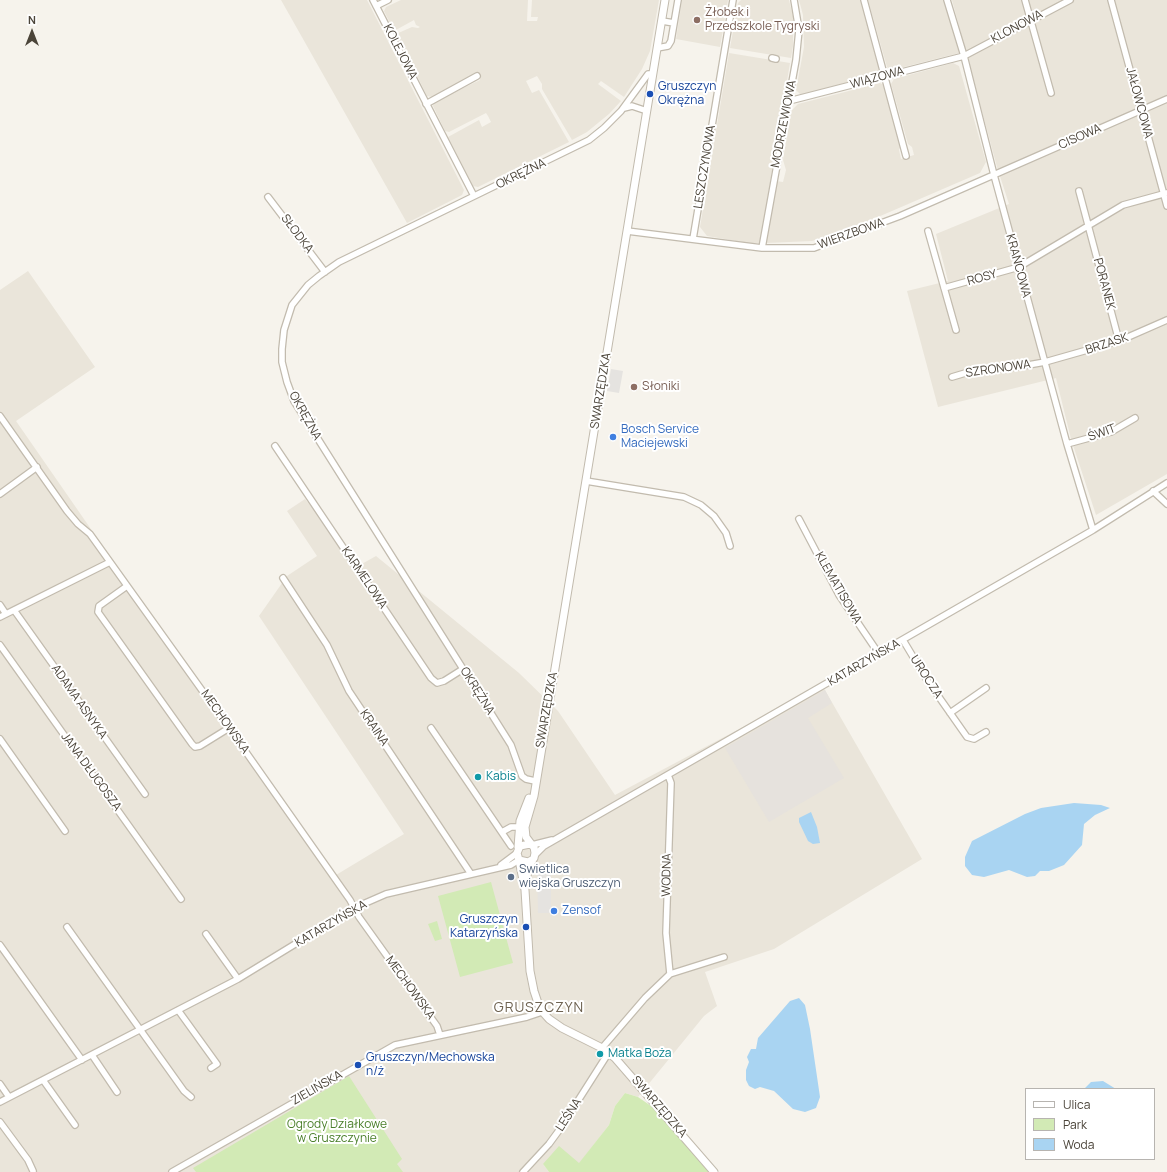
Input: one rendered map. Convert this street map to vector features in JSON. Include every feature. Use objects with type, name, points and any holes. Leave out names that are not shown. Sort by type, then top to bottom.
[{"type":"street","name":"KOLEJOWA","points":[[373,0],[474,196]]},
{"type":"street","points":[[376,6],[388,0]]},
{"type":"street","name":"SWARZĘDZKA","points":[[665,0],[535,781],[534,796],[522,827],[516,851],[525,890],[530,971],[536,997],[542,1012],[549,1019],[571,1034],[609,1052],[621,1063],[714,1172]]},
{"type":"street","points":[[657,48],[668,46],[678,0]]},
{"type":"street","name":"LESZCZYNOWA","points":[[693,239],[733,0]]},
{"type":"street","name":"MODRZEWIOWA","points":[[762,248],[799,38],[794,0]]},
{"type":"street","points":[[864,0],[906,156]]},
{"type":"street","name":"KRAŃCOWA","points":[[947,0],[964,56],[994,174],[1067,444],[1093,530]]},
{"type":"street","points":[[1025,0],[1051,93]]},
{"type":"street","name":"KLONOWA","points":[[964,56],[1070,0]]},
{"type":"street","name":"JAŁOWCOWA","points":[[1111,0],[1165,194],[1167,206]]},
{"type":"street","points":[[662,21],[674,23]]},
{"type":"street","name":"WIĄZOWA","points":[[789,101],[964,56]]},
{"type":"street","name":"OKRĘŻNA","points":[[535,781],[526,779],[522,776],[520,766],[511,745],[294,401],[287,382],[282,349],[288,317],[292,305],[308,285],[325,272],[340,262],[589,140],[608,125],[624,108],[648,74],[653,74]]},
{"type":"street","points":[[426,104],[477,76]]},
{"type":"street","name":"CISOWA","points":[[994,174],[1167,98]]},
{"type":"street","points":[[624,108],[632,106],[647,111]]},
{"type":"street","name":"WIERZBOWA","points":[[627,231],[762,248],[814,248],[900,216],[994,174]]},
{"type":"street","name":"PORANEK","points":[[1079,191],[1119,341]]},
{"type":"street","name":"ROSY","points":[[944,288],[1019,267],[1089,227],[1123,205],[1165,194]]},
{"type":"street","name":"SŁODKA","points":[[268,197],[325,272]]},
{"type":"street","points":[[928,231],[956,330]]},
{"type":"street","name":"BRZASK","points":[[1045,362],[1119,341],[1167,320]]},
{"type":"street","name":"SZRONOWA","points":[[952,377],[972,371],[1017,367],[1045,362]]},
{"type":"street","name":"MECHOWSKA","points":[[0,416],[67,511],[78,524],[90,534],[228,728],[437,1026],[440,1035]]},
{"type":"street","name":"ŚWIT","points":[[1067,444],[1111,432],[1135,418]]},
{"type":"street","name":"KARMELOWA","points":[[275,446],[431,678],[437,683],[444,681],[463,669]]},
{"type":"street","points":[[0,494],[37,468]]},
{"type":"street","points":[[586,481],[684,497],[701,505],[714,516],[726,533],[730,546]]},
{"type":"street","name":"KATARZYŃSKA","points":[[534,857],[544,846],[1093,530],[1167,483]]},
{"type":"street","points":[[1153,492],[1167,504]]},
{"type":"street","name":"KLEMATISOWA","points":[[799,519],[839,595],[879,654]]},
{"type":"street","points":[[0,617],[110,562]]},
{"type":"street","name":"KRAINA","points":[[284,578],[324,638],[353,697],[471,874]]},
{"type":"street","points":[[127,586],[99,606],[98,612],[195,747],[200,746],[228,728]]},
{"type":"street","points":[[0,605],[6,614]]},
{"type":"street","name":"ADAMA ASNYKA","points":[[14,610],[144,794]]},
{"type":"street","name":"UROCZA","points":[[904,640],[967,737],[974,739],[986,732]]},
{"type":"street","name":"JANA DŁUGOSZA","points":[[0,645],[182,899]]},
{"type":"street","points":[[950,713],[986,688]]},
{"type":"street","points":[[431,728],[502,832],[516,851],[528,862],[534,857],[535,850],[526,837],[522,827],[511,827],[502,832]]},
{"type":"street","points":[[0,739],[65,831]]},
{"type":"street","name":"WODNA","points":[[668,775],[671,783],[666,933],[670,974]]},
{"type":"street","name":"KATARZYŃSKA","points":[[532,846],[558,838]]},
{"type":"street","points":[[516,851],[525,844],[532,846]]},
{"type":"street","name":"KATARZYŃSKA","points":[[0,1102],[238,979],[354,908],[386,894],[499,866],[516,851]]},
{"type":"street","name":"SWARZĘDZKA","points":[[525,890],[529,866],[534,857]]},
{"type":"street","points":[[67,928],[184,1091],[191,1097]]},
{"type":"street","points":[[206,934],[238,979]]},
{"type":"street","points":[[0,944],[82,1060]]},
{"type":"street","points":[[602,1048],[645,998],[670,974],[724,957]]},
{"type":"street","points":[[178,1010],[217,1064],[211,1068]]},
{"type":"street","name":"ZIELIŃSKA","points":[[172,1172],[387,1048],[406,1042],[527,1017],[542,1012]]},
{"type":"street","name":"LEŚNA","points":[[523,1172],[556,1135],[609,1052]]},
{"type":"street","points":[[92,1055],[117,1092]]},
{"type":"street","points":[[43,1080],[74,1125]]},
{"type":"street","points":[[0,1084],[9,1097]]},
{"type":"street","points":[[0,1122],[28,1160],[34,1171]]},
{"type":"shaded area","points":[[281,0],[367,0],[464,190],[462,195],[407,223]]},
{"type":"shaded area","points":[[401,0],[528,0],[527,21],[537,21],[538,17],[531,17],[532,0],[659,0],[650,51],[642,69],[624,97],[601,81],[598,84],[621,101],[609,114],[587,132],[572,140],[542,89],[542,84],[537,76],[526,81],[532,93],[539,90],[569,142],[478,187],[473,186],[448,137],[479,120],[482,127],[491,122],[488,116],[486,113],[449,132],[445,131],[433,106],[434,102],[480,80],[476,73],[432,97],[427,96],[396,34],[412,27],[420,27],[416,25],[414,20],[394,31],[384,11],[386,7]]},
{"type":"shaded area","points":[[682,0],[728,0],[720,47],[676,39]]},
{"type":"shaded area","points":[[741,0],[789,0],[793,16],[793,46],[791,58],[730,48],[738,3]]},
{"type":"shaded area","points":[[799,0],[861,0],[881,68],[878,74],[801,95],[796,90],[804,47],[803,15]]},
{"type":"shaded area","points":[[868,0],[944,0],[959,53],[892,70],[887,67]]},
{"type":"shaded area","points":[[952,0],[1167,0],[1167,474],[1096,515],[1071,439],[1056,378],[938,407],[907,291],[948,281],[936,234],[1009,204],[997,167]]},
{"type":"shaded area","points":[[729,53],[790,63],[760,243],[748,243],[707,236],[700,227]]},
{"type":"shaded area","points":[[953,63],[959,66],[986,162],[980,173],[841,233],[812,241],[766,243],[776,181],[783,182],[786,170],[783,160],[791,111],[798,104],[880,83],[885,86],[901,146],[899,150],[901,159],[914,155],[912,147],[908,144],[891,84],[894,79]]},
{"type":"shaded area","points":[[28,271],[95,367],[16,421],[206,695],[336,875],[404,834],[259,616],[287,576],[317,556],[287,511],[305,499],[360,565],[376,556],[519,673],[558,711],[615,795],[822,685],[922,859],[774,949],[705,972],[717,1006],[704,1016],[638,1097],[625,1093],[615,1106],[609,1125],[579,1164],[543,1164],[549,1172],[0,1172],[0,290]]},
{"type":"shaded area","points":[[611,369],[623,371],[619,393],[607,391]]},
{"type":"shaded area","points":[[825,690],[832,703],[808,718],[844,778],[769,822],[725,748]]},
{"type":"shaded area","points":[[551,860],[551,913],[538,913],[537,871]]},
{"type":"green space","points":[[491,882],[513,963],[460,977],[438,896]]},
{"type":"green space","points":[[437,921],[442,939],[435,941],[428,924]]},
{"type":"green space","name":"Ogrody Działkowe w Gruszczynie","points":[[349,1076],[402,1159],[397,1164],[403,1172],[196,1172],[193,1168]]},
{"type":"green space","points":[[625,1093],[638,1097],[654,1108],[710,1172],[549,1172],[543,1164],[559,1146],[579,1163],[609,1125],[615,1106]]},
{"type":"water","points":[[1074,803],[1101,805],[1110,808],[1095,815],[1084,824],[1082,845],[1064,865],[1049,871],[1040,871],[1035,876],[1027,877],[1009,870],[984,877],[972,875],[965,866],[965,857],[972,841],[1025,814],[1041,808]]},
{"type":"water","points":[[811,812],[817,827],[820,843],[813,844],[808,841],[799,822],[799,818]]},
{"type":"water","points":[[799,998],[805,1005],[820,1097],[816,1108],[805,1112],[793,1109],[774,1091],[760,1087],[755,1089],[749,1086],[746,1080],[746,1070],[749,1062],[747,1057],[751,1049],[756,1049],[758,1038],[790,1001]]},
{"type":"water","points":[[1103,1081],[1114,1088],[1085,1088],[1091,1082]]},
{"type":"place","name":"Żłobek i Przedszkole Tygryski","points":[[697,20]]},
{"type":"place","name":"Gruszczyn Okrężna","points":[[650,94]]},
{"type":"place","name":"Słoniki","points":[[634,387]]},
{"type":"place","name":"Bosch Service Maciejewski","points":[[613,437]]},
{"type":"place","name":"Kabis","points":[[478,777]]},
{"type":"place","name":"Swietlica wiejska Gruszczyn","points":[[511,877]]},
{"type":"place","name":"Zensof","points":[[554,911]]},
{"type":"place","name":"Gruszczyn Katarzyńska","points":[[526,927]]},
{"type":"place","name":"Matka Boża","points":[[600,1054]]},
{"type":"place","name":"Gruszczyn/Mechowska n/ż","points":[[358,1065]]},
{"type":"district","name":"GRUSZCZYN","points":[[539,1008]]}]
